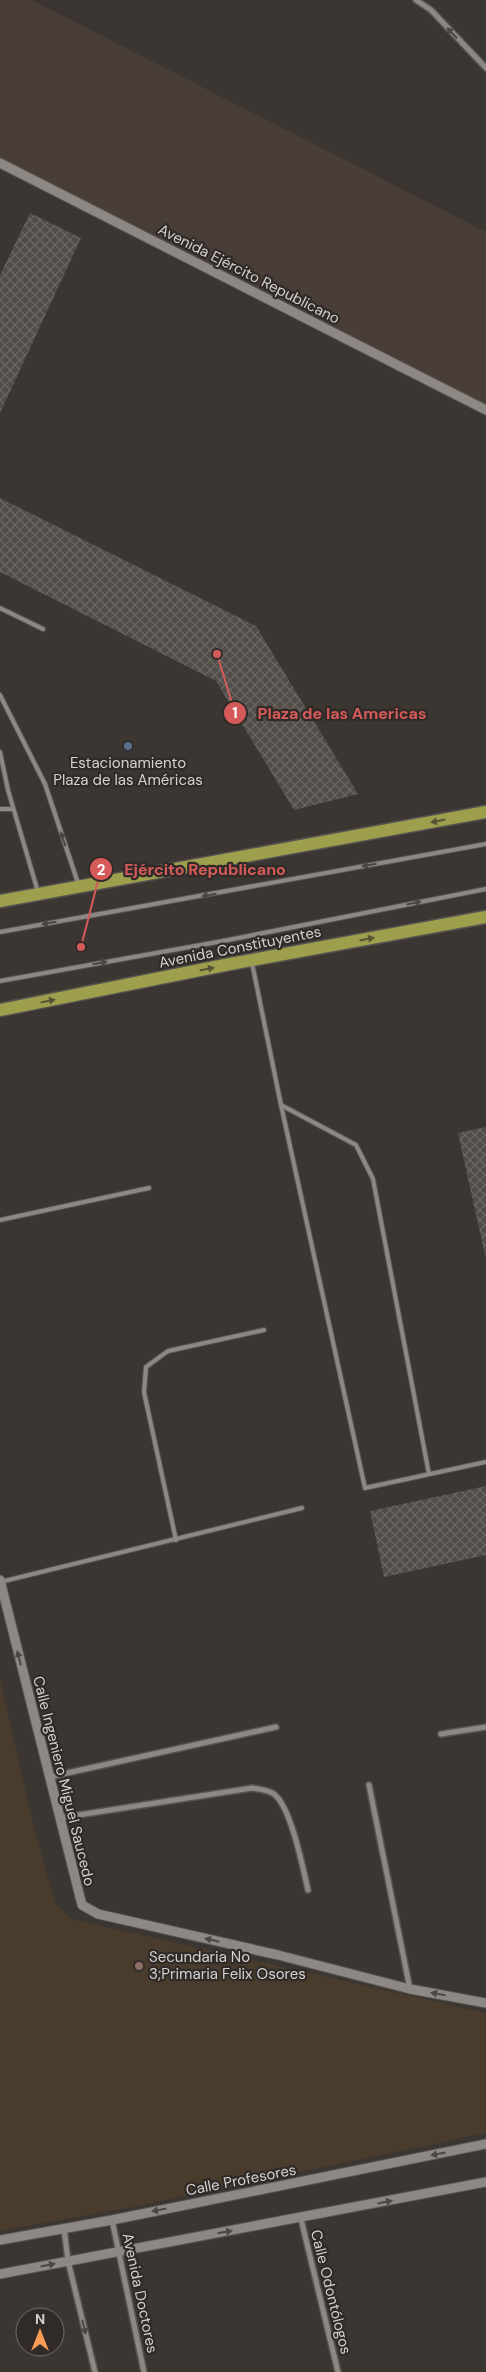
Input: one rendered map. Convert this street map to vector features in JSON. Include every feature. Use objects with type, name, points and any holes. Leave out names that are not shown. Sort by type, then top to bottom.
[{"type":"main road","points":[[0,901],[201,866],[486,812]]},
{"type":"main road","name":"Avenida Constituyentes","points":[[0,1010],[486,917]]},
{"type":"street","points":[[416,0],[432,10],[486,68]]},
{"type":"street","name":"Avenida Ejército Republicano","points":[[0,163],[486,410]]},
{"type":"street","name":"Calle Ingeniero Miguel Saucedo","points":[[0,1581],[82,1905],[98,1914],[278,1955],[410,1989],[486,2003]]},
{"type":"street","points":[[49,1778],[276,1727]]},
{"type":"street","points":[[441,1734],[486,1727]]},
{"type":"street","points":[[369,1785],[410,1989]]},
{"type":"street","points":[[59,1818],[252,1788],[273,1792],[283,1804],[303,1866],[308,1890]]},
{"type":"street","name":"Calle Profesores","points":[[0,2240],[112,2220],[486,2144]]},
{"type":"street","points":[[0,2274],[301,2219],[486,2182]]},
{"type":"street","name":"Calle Odontólogos","points":[[301,2219],[338,2372]]},
{"type":"street","name":"Avenida Doctores","points":[[112,2220],[144,2372]]},
{"type":"street","points":[[64,2228],[68,2261],[95,2372]]},
{"type":"lane","points":[[0,608],[42,629]]},
{"type":"lane","points":[[0,695],[45,784],[79,886]]},
{"type":"lane","points":[[0,752],[13,809],[38,894]]},
{"type":"lane","points":[[0,809],[13,809]]},
{"type":"lane","points":[[0,932],[486,844]]},
{"type":"lane","points":[[0,981],[223,941],[486,889]]},
{"type":"lane","points":[[251,961],[365,1488],[486,1462]]},
{"type":"lane","points":[[281,1105],[356,1145],[372,1179],[429,1474]]},
{"type":"lane","points":[[0,1220],[149,1188]]},
{"type":"lane","points":[[176,1540],[144,1392],[146,1367],[168,1351],[264,1330]]},
{"type":"lane","points":[[0,1581],[302,1508]]},
{"type":"shaded area","points":[[0,0],[32,0],[486,232],[486,410],[0,163]]},
{"type":"shaded area","name":"Secundaria No 3;Primaria Felix Osores","points":[[0,1679],[33,1824],[55,1903],[71,1919],[486,2013],[486,2133],[133,2207],[0,2231]]},
{"type":"building","points":[[30,213],[81,238],[0,413],[0,275]]},
{"type":"building","points":[[0,498],[256,626],[358,794],[294,810],[216,681],[0,572]]},
{"type":"building","points":[[486,1127],[486,1255],[485,1255],[458,1133]]},
{"type":"building","points":[[486,1486],[486,1555],[384,1577],[370,1511]]},
{"type":"place","name":"Plaza de las Americas","points":[[217,654]]},
{"type":"place","name":"Estacionamiento Plaza de las Américas","points":[[128,746]]},
{"type":"place","name":"Ejército Republicano","points":[[81,947]]},
{"type":"place","name":"Secundaria No 3;Primaria Felix Osores","points":[[139,1966]]}]
